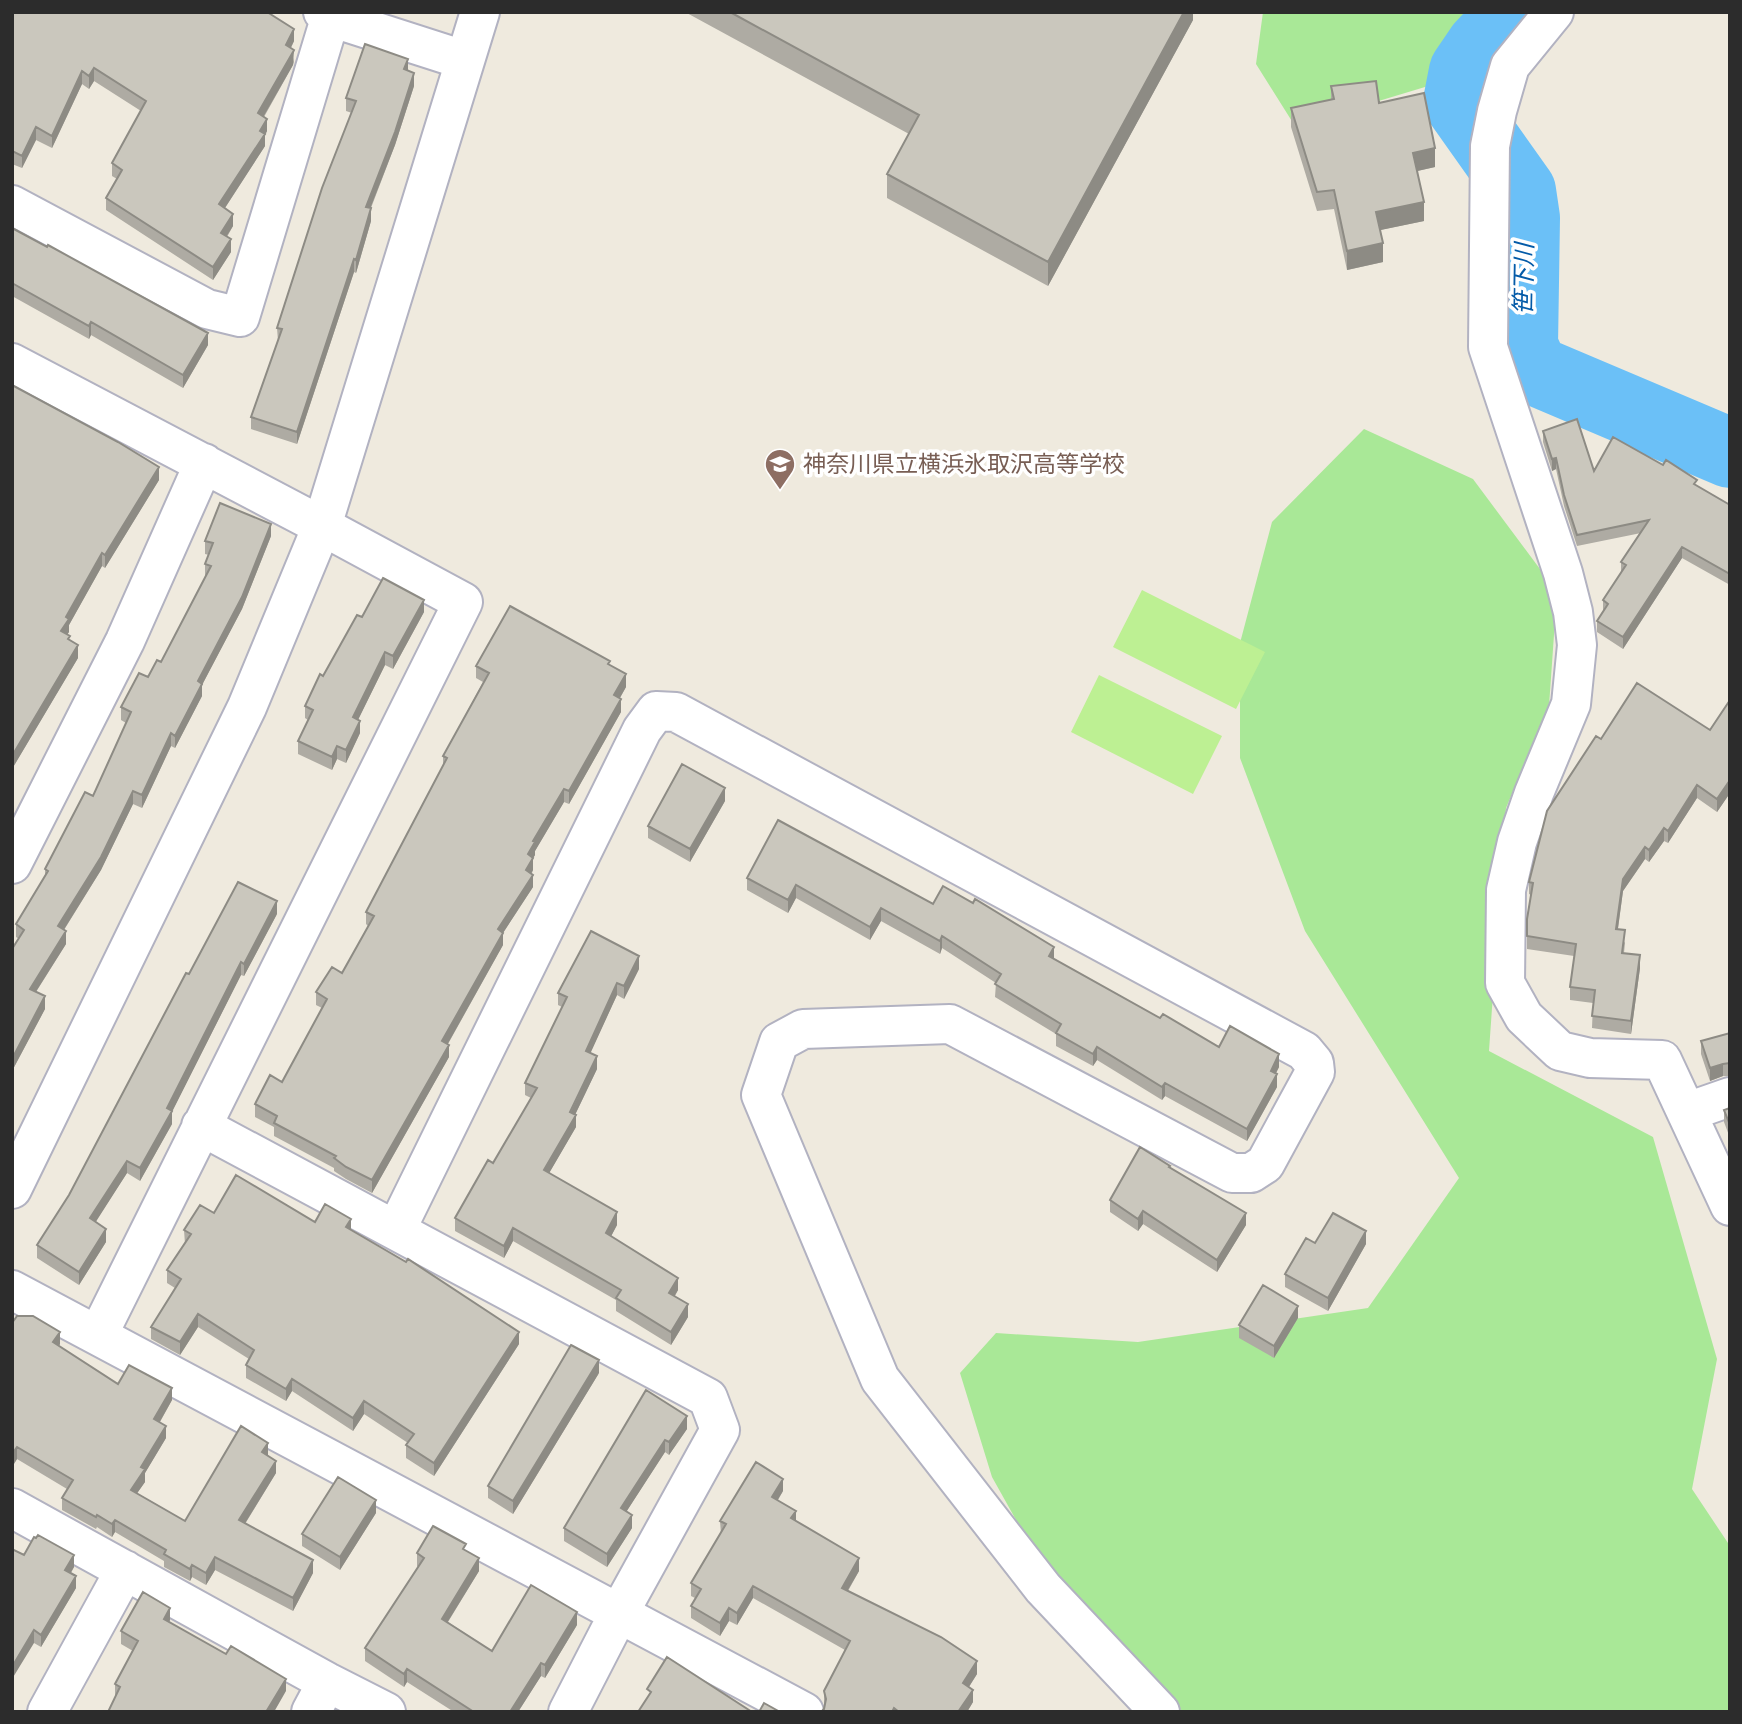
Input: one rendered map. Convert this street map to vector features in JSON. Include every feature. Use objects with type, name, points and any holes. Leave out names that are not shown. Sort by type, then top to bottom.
[{"type":"street","points":[[12,1189],[247,708],[323,526],[480,12]]},
{"type":"street","points":[[1554,12],[1510,66],[1490,146],[1488,347],[1563,573],[1573,612],[1577,645],[1571,704],[1534,793],[1517,842],[1506,890],[1505,983],[1524,1017],[1560,1051],[1590,1058],[1662,1060],[1730,1206]]},
{"type":"street","points":[[12,205],[207,309],[240,317],[328,14],[464,60]]},
{"type":"street","points":[[12,363],[463,602],[98,1335]]},
{"type":"street","points":[[12,864],[125,641],[204,463]]},
{"type":"street","points":[[396,1230],[635,742],[656,711],[676,712],[1304,1051],[1314,1063],[1315,1072],[1265,1164],[1251,1173],[1232,1173],[950,1024],[803,1029],[779,1042],[761,1095],[880,1379],[1043,1588],[1160,1712]]},
{"type":"street","points":[[1687,1112],[1730,1097]]},
{"type":"street","points":[[201,1126],[708,1398],[720,1430],[568,1712]]},
{"type":"street","points":[[12,1290],[804,1712]]},
{"type":"street","points":[[12,1508],[125,1570],[319,1697],[386,1712]]},
{"type":"street","points":[[47,1712],[125,1570]]},
{"type":"green space","points":[[1263,12],[1544,12],[1478,71],[1372,103],[1305,142],[1256,64]]},
{"type":"green space","points":[[1364,429],[1473,479],[1557,592],[1549,706],[1506,808],[1489,1051],[1653,1137],[1717,1359],[1692,1489],[1730,1546],[1730,1712],[1151,1712],[1048,1577],[992,1477],[960,1373],[996,1333],[1138,1342],[1368,1308],[1459,1178],[1305,931],[1240,758],[1240,643],[1272,522]]},
{"type":"green space","points":[[1142,590],[1265,652],[1236,709],[1113,647]]},
{"type":"green space","points":[[1099,675],[1222,736],[1193,794],[1071,732]]},
{"type":"building","points":[[12,12],[267,12],[294,29],[286,45],[294,50],[258,113],[267,119],[260,131],[265,134],[219,204],[233,214],[221,233],[231,239],[213,267],[106,198],[122,170],[112,163],[146,101],[94,68],[89,76],[82,71],[52,136],[36,127],[22,156],[12,151]]},
{"type":"building","points":[[730,12],[1184,12],[1048,262],[887,174],[919,115]]},
{"type":"building","points":[[365,44],[408,59],[404,69],[414,73],[366,207],[371,208],[356,260],[354,259],[297,432],[251,417],[282,329],[277,328],[322,188],[356,101],[346,98]]},
{"type":"building","points":[[1376,81],[1379,103],[1424,93],[1435,148],[1413,153],[1424,202],[1376,212],[1383,243],[1347,251],[1334,190],[1317,192],[1291,108],[1334,99],[1331,86]]},
{"type":"building","points":[[12,228],[208,333],[183,375],[91,322],[89,326],[12,283]]},
{"type":"building","points":[[12,385],[159,467],[105,555],[102,553],[66,617],[69,619],[61,631],[78,645],[12,756]]},
{"type":"building","points":[[1577,419],[1594,471],[1613,437],[1663,465],[1666,460],[1697,480],[1694,484],[1730,505],[1730,574],[1682,547],[1623,637],[1597,621],[1608,604],[1603,600],[1626,565],[1621,562],[1649,520],[1577,535],[1556,458],[1552,459],[1543,431]]},
{"type":"building","points":[[220,503],[271,524],[242,597],[198,681],[202,684],[175,736],[171,733],[142,795],[133,791],[101,857],[58,926],[66,931],[30,989],[45,996],[12,1059],[12,949],[24,930],[16,924],[48,871],[45,869],[85,792],[93,796],[131,712],[121,707],[139,673],[148,677],[157,660],[161,662],[211,566],[205,564],[213,543],[205,541]]},
{"type":"building","points":[[383,578],[424,600],[393,656],[385,652],[353,717],[360,721],[346,750],[337,746],[332,757],[298,741],[313,710],[305,706],[320,674],[323,676],[357,615],[362,617]]},
{"type":"building","points":[[510,606],[610,661],[608,664],[626,674],[614,695],[621,699],[569,791],[564,789],[533,841],[535,842],[528,854],[533,858],[526,870],[533,875],[498,929],[503,933],[442,1041],[449,1045],[372,1180],[346,1167],[334,1158],[336,1156],[274,1123],[277,1116],[255,1104],[270,1075],[282,1082],[327,999],[316,992],[332,967],[342,973],[374,916],[366,912],[447,758],[443,756],[489,673],[476,666]]},
{"type":"building","points":[[1637,683],[1710,730],[1730,700],[1730,780],[1717,799],[1697,785],[1668,831],[1664,828],[1649,850],[1645,847],[1623,879],[1616,929],[1625,930],[1622,953],[1640,955],[1631,1021],[1592,1016],[1595,990],[1570,987],[1576,944],[1527,936],[1527,919],[1533,883],[1529,882],[1547,811],[1596,736],[1601,739]]},
{"type":"building","points":[[682,764],[725,788],[690,849],[648,826]]},
{"type":"building","points":[[778,820],[933,904],[943,886],[973,903],[975,899],[1054,947],[1049,956],[1160,1018],[1163,1014],[1219,1047],[1230,1026],[1279,1054],[1271,1071],[1277,1074],[1247,1129],[1165,1083],[1162,1087],[1097,1047],[1093,1054],[1056,1033],[1061,1024],[995,984],[1001,974],[942,936],[940,941],[881,908],[870,927],[796,885],[788,900],[747,878]]},
{"type":"building","points":[[238,882],[277,901],[244,964],[241,962],[167,1108],[172,1111],[140,1168],[127,1161],[90,1218],[106,1229],[79,1272],[37,1245],[69,1195],[186,973],[189,974]]},
{"type":"building","points":[[591,931],[639,956],[624,986],[617,983],[586,1051],[597,1056],[570,1112],[576,1115],[544,1170],[617,1212],[606,1233],[678,1278],[669,1293],[688,1304],[671,1332],[616,1298],[621,1290],[513,1228],[504,1246],[455,1218],[488,1160],[493,1163],[537,1088],[525,1083],[567,997],[558,993]]},
{"type":"building","points":[[1730,1033],[1730,1063],[1710,1068],[1701,1041]]},
{"type":"building","points":[[1730,1108],[1730,1125],[1724,1110]]},
{"type":"building","points":[[1140,1147],[1246,1213],[1217,1260],[1143,1211],[1138,1219],[1110,1200]]},
{"type":"building","points":[[236,1175],[315,1222],[325,1204],[351,1219],[346,1227],[406,1262],[408,1259],[519,1332],[434,1463],[406,1445],[414,1434],[364,1401],[353,1418],[292,1379],[286,1389],[246,1365],[254,1350],[198,1314],[180,1342],[151,1327],[181,1279],[167,1270],[191,1234],[184,1230],[200,1205],[214,1213]]},
{"type":"building","points":[[1333,1213],[1366,1231],[1328,1298],[1285,1274],[1306,1238],[1315,1243]]},
{"type":"building","points":[[1263,1285],[1298,1306],[1274,1346],[1239,1325]]},
{"type":"building","points":[[17,1316],[33,1316],[60,1332],[53,1342],[118,1384],[129,1365],[172,1388],[154,1419],[166,1426],[141,1467],[145,1469],[131,1490],[185,1521],[241,1426],[268,1443],[262,1452],[276,1461],[239,1520],[313,1560],[293,1598],[215,1557],[206,1573],[192,1565],[190,1569],[164,1554],[166,1550],[115,1520],[112,1524],[62,1498],[73,1480],[17,1447],[12,1454],[12,1323]]},
{"type":"building","points":[[571,1345],[599,1360],[513,1501],[488,1486]]},
{"type":"building","points":[[646,1390],[687,1416],[669,1442],[665,1440],[621,1508],[632,1515],[607,1554],[564,1528]]},
{"type":"building","points":[[756,1462],[783,1479],[772,1497],[796,1511],[791,1518],[859,1558],[842,1588],[941,1637],[977,1661],[963,1683],[973,1690],[958,1712],[899,1712],[894,1708],[892,1712],[821,1712],[826,1699],[824,1691],[850,1641],[753,1586],[737,1613],[729,1608],[720,1623],[691,1606],[701,1589],[691,1583],[726,1524],[720,1521]]},
{"type":"building","points":[[338,1477],[376,1500],[340,1557],[302,1534]]},
{"type":"building","points":[[433,1526],[466,1544],[463,1549],[479,1558],[442,1619],[492,1651],[531,1585],[577,1612],[545,1665],[541,1663],[510,1712],[474,1712],[407,1669],[404,1674],[365,1648],[424,1558],[417,1553]]},
{"type":"building","points":[[38,1535],[74,1555],[65,1570],[76,1576],[41,1635],[34,1630],[12,1667],[12,1549],[24,1555],[34,1537]]},
{"type":"building","points":[[143,1592],[170,1608],[164,1619],[226,1654],[231,1646],[286,1679],[266,1712],[108,1712],[120,1687],[115,1684],[138,1641],[121,1631]]},
{"type":"building","points":[[667,1657],[752,1712],[638,1712],[651,1692],[647,1689]]},
{"type":"building","points":[[764,1703],[780,1712],[759,1712]]},
{"type":"waterway","name":"笹下川","points":[[1513,12],[1481,46],[1464,71],[1458,102],[1521,191],[1525,218],[1523,346],[1534,370],[1730,453]]},
{"type":"place","name":"神奈川県立横浜氷取沢高等学校","points":[[780,491]]}]
